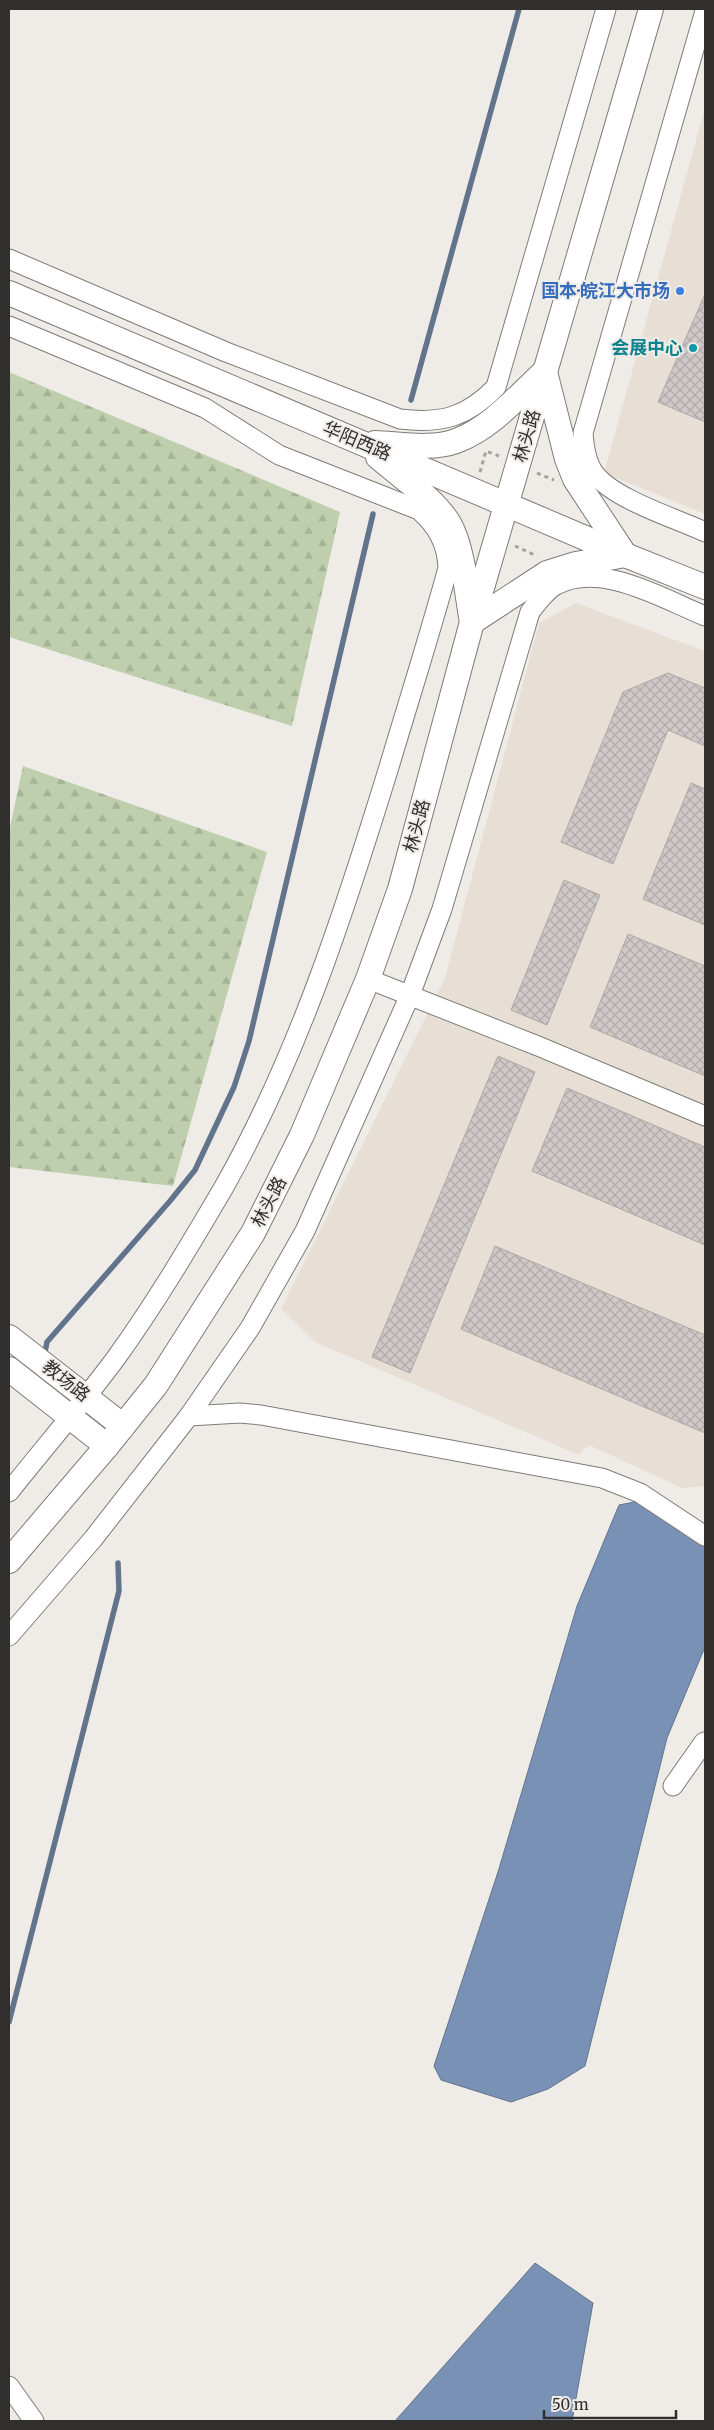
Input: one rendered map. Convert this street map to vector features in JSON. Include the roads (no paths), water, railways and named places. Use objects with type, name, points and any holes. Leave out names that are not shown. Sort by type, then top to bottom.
[{"type":"main road","name":"林头路","points":[[9,1561],[124,1426],[156,1385],[254,1233],[302,1135],[368,979],[400,889],[472,622],[651,9]]},
{"type":"main road","name":"华阳西路","points":[[9,293],[625,555],[705,586]]},
{"type":"main road","points":[[545,371],[567,459],[575,480],[625,555],[576,564],[547,573],[472,622],[458,550],[451,526],[441,512],[362,443],[426,445],[455,442],[476,432],[495,418],[545,371]]},
{"type":"main road","name":"教场路","points":[[9,1337],[124,1426]]},
{"type":"main road","name":"教场路","points":[[9,1369],[107,1446]]},
{"type":"street","points":[[9,260],[226,352],[400,419],[417,421],[450,418],[469,411],[496,387],[606,9]]},
{"type":"street","points":[[705,11],[583,433],[585,452],[593,472],[605,486],[705,532]]},
{"type":"street","points":[[9,326],[205,408],[279,456],[419,510],[434,523],[447,550],[448,568],[356,873],[332,944],[284,1065],[259,1120],[224,1185],[176,1266],[116,1358],[9,1492]]},
{"type":"street","points":[[9,1636],[93,1539],[189,1416],[250,1328],[305,1231],[410,995],[442,909],[530,612],[541,598],[556,585],[574,579],[614,578],[705,616]]},
{"type":"street","points":[[368,979],[538,1046],[705,1116]]},
{"type":"street","points":[[189,1416],[240,1413],[261,1415],[602,1478],[640,1493],[705,1536]]},
{"type":"street","points":[[673,1786],[705,1741]]},
{"type":"street","points":[[9,2386],[34,2421]]},
{"type":"water","points":[[644,1500],[705,1543],[705,1647],[667,1738],[585,2066],[548,2089],[511,2102],[441,2080],[434,2066],[498,1872],[577,1606],[619,1505]]},
{"type":"water","points":[[535,2263],[593,2303],[572,2421],[395,2421]]},
{"type":"waterway","points":[[411,400],[519,9]]},
{"type":"waterway","points":[[45,1352],[47,1342],[195,1170],[234,1087],[249,1041],[373,514]]},
{"type":"waterway","points":[[9,2022],[119,1591],[118,1563]]},
{"type":"place","name":"国本·皖江大市场","points":[[680,291]]},
{"type":"place","name":"会展中心","points":[[693,348]]}]
